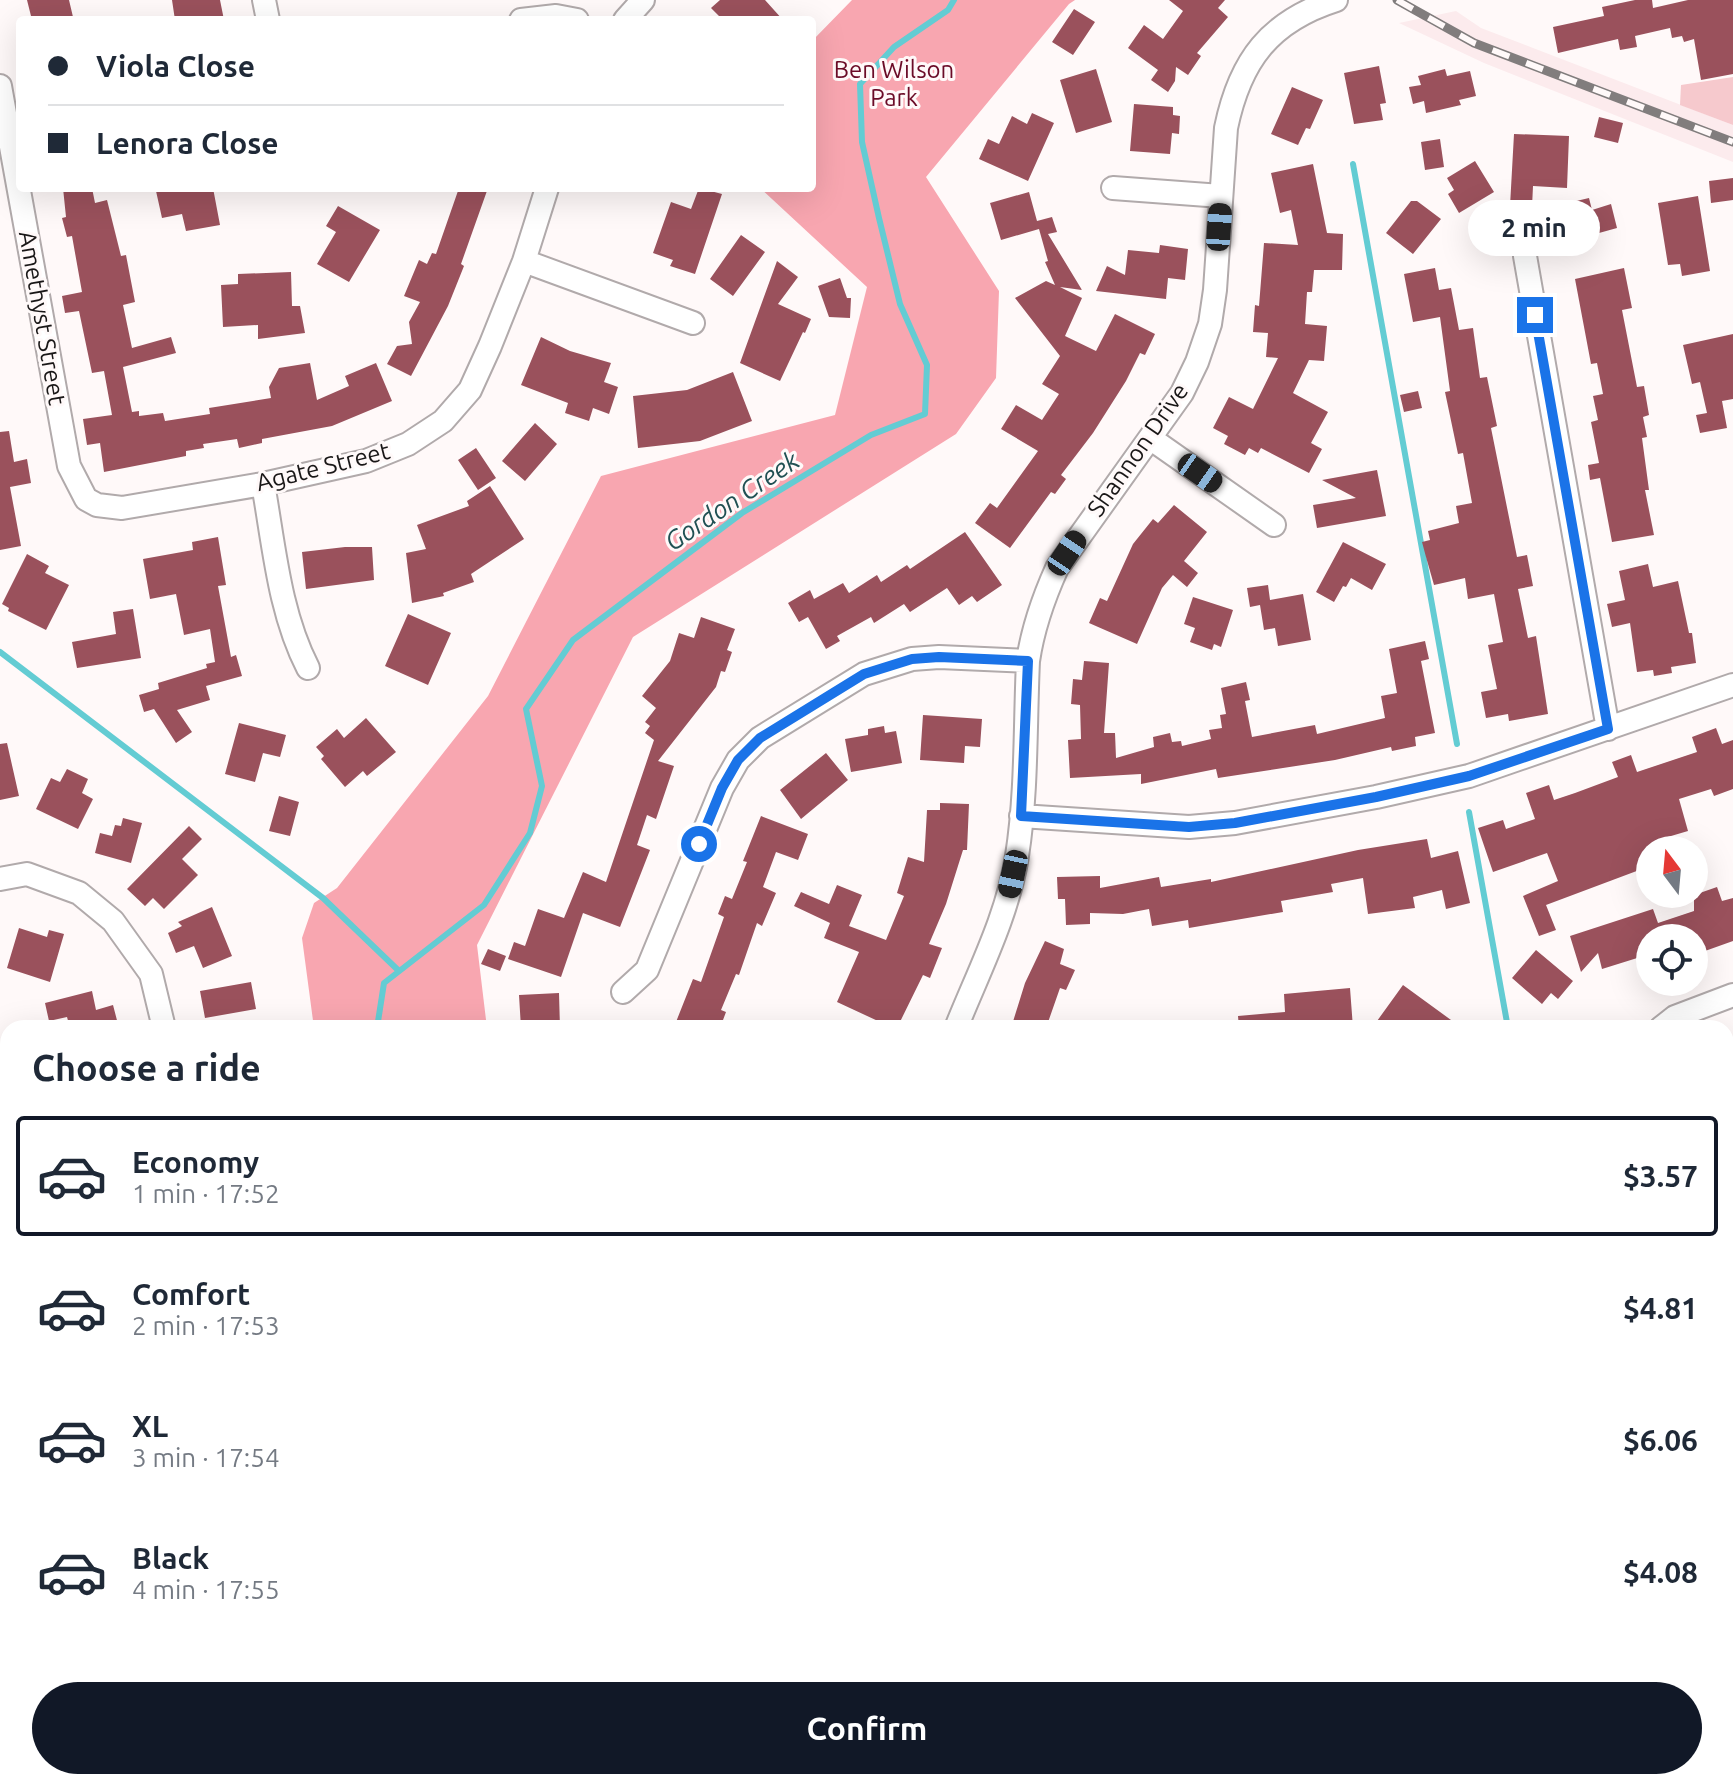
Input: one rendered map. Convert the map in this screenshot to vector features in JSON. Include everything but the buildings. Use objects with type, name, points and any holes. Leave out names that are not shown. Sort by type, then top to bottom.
[{"type":"street","points":[[629,16],[643,0]]},
{"type":"street","name":"Shannon Drive","points":[[959,1020],[1009,891],[1017,857],[1028,661],[1033,629],[1057,568],[1182,393],[1197,362],[1210,324],[1215,290],[1226,128],[1231,102],[1243,71],[1265,41],[1285,24],[1304,12],[1336,0]]},
{"type":"street","name":"Amethyst Street","points":[[0,86],[11,213],[69,466],[86,499]]},
{"type":"street","points":[[1113,188],[1221,196]]},
{"type":"street","name":"Agate Street","points":[[86,499],[97,505],[122,508],[263,484],[366,461],[408,444],[443,421],[470,390],[524,261],[546,192]]},
{"type":"street","points":[[1525,256],[1608,729]]},
{"type":"street","points":[[524,261],[693,323]]},
{"type":"street","points":[[1150,438],[1274,525]]},
{"type":"street","points":[[263,484],[288,620],[308,668]]},
{"type":"street","points":[[623,992],[647,970],[722,788],[738,760],[760,738],[864,674],[887,665],[939,657],[1028,661]]},
{"type":"street","points":[[1021,816],[1189,827],[1235,823],[1469,776],[1733,685]]},
{"type":"street","points":[[0,879],[27,874],[66,888],[79,893],[113,921],[151,974],[162,1020]]},
{"type":"street","points":[[1671,1020],[1733,995]]},
{"type":"shaded area","points":[[1456,11],[1481,28],[1733,125],[1733,162],[1484,63],[1399,23]]},
{"type":"shaded area","points":[[1733,77],[1733,125],[1680,105],[1681,85]]},
{"type":"green space","name":"Ben Wilson Park","points":[[852,0],[1075,0],[926,177],[999,291],[996,378],[956,434],[633,637],[477,945],[486,1020],[313,1020],[302,938],[314,903],[337,888],[488,696],[601,476],[835,415],[867,287],[764,192],[816,192],[816,37]]},
{"type":"waterway","name":"Gordon Creek","points":[[378,1020],[384,983],[484,905],[530,833],[542,786],[526,709],[573,640],[742,513],[871,435],[925,414],[927,365],[900,304],[879,218],[862,142],[860,84],[894,47],[948,10],[954,0]]},
{"type":"waterway","points":[[1353,164],[1457,744]]},
{"type":"waterway","points":[[0,652],[323,898],[399,971]]},
{"type":"waterway","points":[[1469,812],[1507,1020]]},
{"type":"railway","points":[[1397,0],[1474,43],[1733,142]]},
{"type":"route","points":[[699,844],[722,788],[738,760],[760,738],[864,674],[912,659],[939,657],[1028,661],[1021,816],[1189,827],[1235,823],[1469,776],[1608,729],[1535,315]]}]
